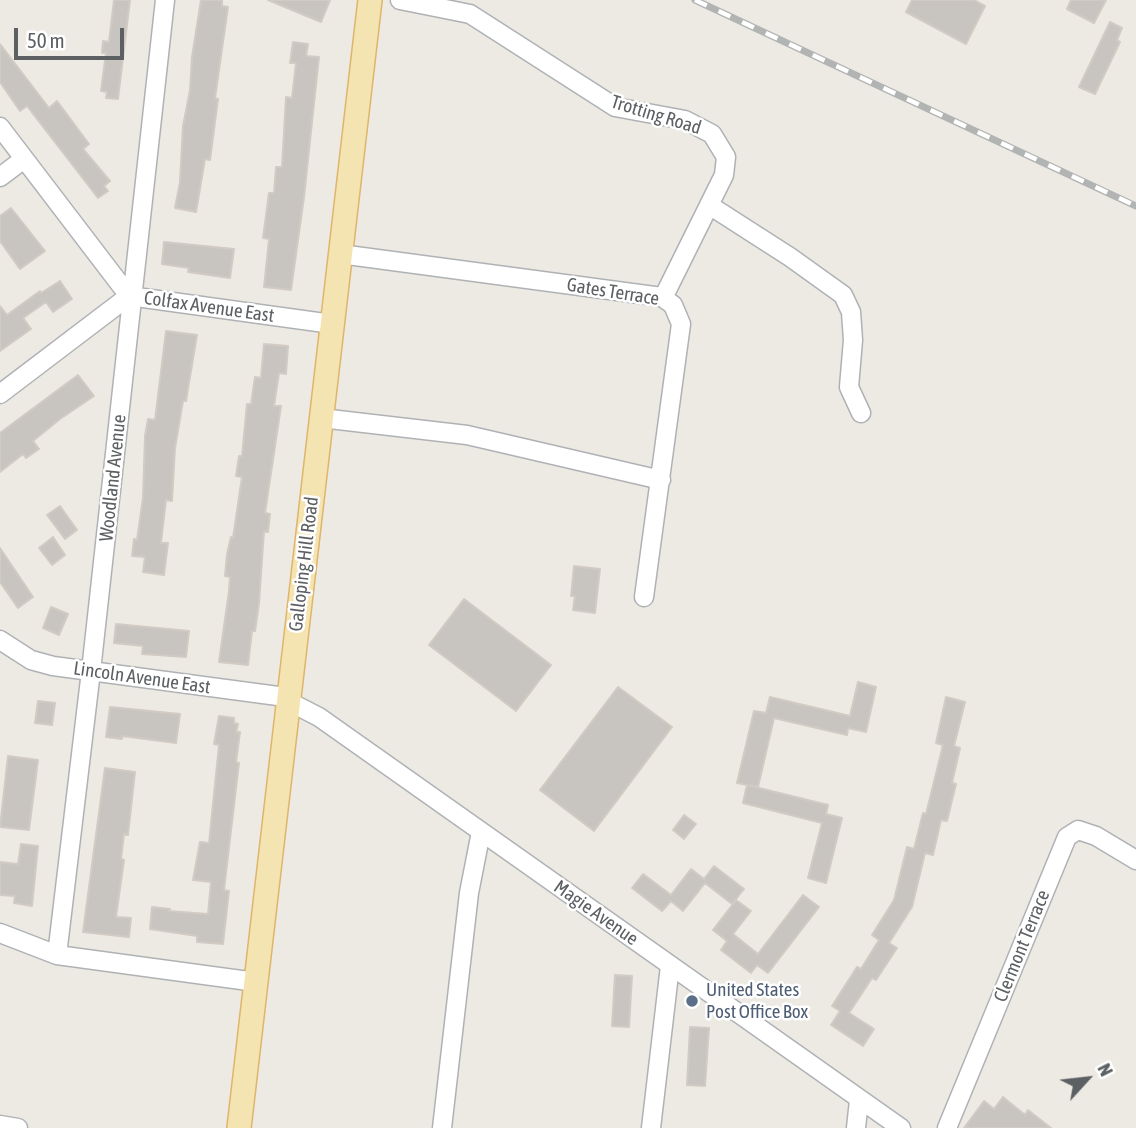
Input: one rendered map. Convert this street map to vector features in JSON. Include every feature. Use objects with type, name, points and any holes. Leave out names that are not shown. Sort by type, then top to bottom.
[{"type":"main road","name":"Galloping Hill Road","points":[[239,1128],[370,0]]},
{"type":"street","name":"Woodland Avenue","points":[[57,955],[165,0]]},
{"type":"street","name":"Trotting Road","points":[[400,0],[470,15],[615,107],[685,120],[706,129],[719,142],[726,157],[724,175],[663,298]]},
{"type":"street","name":"Colfax Avenue East","points":[[0,127],[131,296],[332,324]]},
{"type":"street","points":[[0,177],[24,159]]},
{"type":"street","points":[[709,205],[843,295],[851,312],[853,340],[849,387],[861,413]]},
{"type":"street","name":"Gates Terrace","points":[[340,254],[663,298],[673,305],[681,324],[644,597]]},
{"type":"street","points":[[0,394],[131,296]]},
{"type":"street","points":[[321,418],[467,435],[661,480]]},
{"type":"street","name":"Lincoln Avenue East","points":[[1,641],[31,660],[53,666],[278,696],[288,701]]},
{"type":"street","name":"Magie Avenue","points":[[288,701],[319,717],[901,1128]]},
{"type":"street","name":"Clermont Terrace","points":[[947,1128],[1067,837],[1077,830],[1096,836],[1136,860]]},
{"type":"street","points":[[442,1128],[469,892],[481,832]]},
{"type":"street","points":[[0,933],[57,955],[256,982]]},
{"type":"street","points":[[651,1128],[670,966]]},
{"type":"street","points":[[856,1128],[859,1100]]},
{"type":"street","points":[[0,1125],[18,1128]]},
{"type":"building","points":[[114,0],[130,0],[118,99],[106,98],[107,92],[101,91],[106,53],[102,53],[103,41],[109,42]]},
{"type":"building","points":[[201,0],[222,0],[222,6],[228,7],[215,98],[218,99],[210,160],[205,159],[196,212],[175,208],[180,182],[183,126]]},
{"type":"building","points":[[268,0],[330,0],[321,22]]},
{"type":"building","points":[[912,0],[974,0],[985,6],[966,44],[906,12]]},
{"type":"building","points":[[1071,0],[1106,0],[1094,23],[1067,9]]},
{"type":"building","points":[[1110,22],[1122,28],[1117,40],[1120,42],[1095,94],[1079,87]]},
{"type":"building","points":[[293,42],[308,44],[306,56],[319,57],[291,290],[264,287],[269,239],[263,238],[269,193],[274,193],[276,167],[282,167],[286,97],[292,98],[296,63],[290,63]]},
{"type":"building","points":[[0,44],[49,108],[57,101],[89,144],[83,149],[110,181],[104,186],[108,191],[98,198],[27,106],[20,111],[0,82]]},
{"type":"building","points":[[11,208],[45,251],[20,269],[0,241],[0,216]]},
{"type":"building","points":[[164,242],[234,249],[230,278],[188,272],[189,268],[162,264]]},
{"type":"building","points":[[60,281],[72,299],[53,312],[46,302],[23,318],[31,329],[0,351],[0,306],[7,315],[40,291],[41,293]]},
{"type":"building","points":[[166,331],[197,335],[175,448],[172,501],[166,500],[161,543],[168,543],[164,575],[143,572],[145,557],[132,556],[143,498],[145,436],[148,419],[155,420]]},
{"type":"building","points":[[264,344],[288,346],[286,374],[279,373],[274,406],[281,406],[265,513],[270,514],[268,532],[264,531],[259,603],[248,665],[219,662],[229,591],[230,577],[225,576],[227,554],[231,537],[233,538],[242,477],[236,476],[239,456],[242,456],[247,404],[251,404],[255,377],[261,378]]},
{"type":"building","points":[[78,375],[94,396],[33,441],[39,449],[26,458],[23,454],[0,472],[0,433]]},
{"type":"building","points":[[60,506],[77,530],[65,539],[47,515]]},
{"type":"building","points":[[53,537],[65,555],[52,565],[39,548]]},
{"type":"building","points":[[0,548],[33,597],[18,608],[0,582]]},
{"type":"building","points":[[574,566],[600,569],[595,613],[573,610],[575,596],[571,596]]},
{"type":"building","points":[[464,599],[551,665],[516,711],[429,645]]},
{"type":"building","points":[[51,607],[68,614],[59,635],[43,628]]},
{"type":"building","points":[[116,624],[189,631],[186,657],[142,654],[143,646],[114,643]]},
{"type":"building","points":[[858,682],[876,687],[866,732],[848,728],[847,735],[774,718],[758,787],[737,783],[754,711],[766,713],[770,697],[850,716]]},
{"type":"building","points":[[618,687],[672,727],[594,831],[540,790]]},
{"type":"building","points":[[946,697],[965,702],[954,746],[960,748],[952,783],[956,784],[947,821],[941,820],[933,855],[925,853],[912,907],[889,943],[897,948],[876,980],[872,978],[849,1013],[874,1029],[863,1046],[831,1025],[840,1011],[832,1006],[857,967],[861,969],[879,940],[872,935],[894,900],[907,847],[914,849],[923,813],[926,814],[943,745],[936,743]]},
{"type":"building","points":[[38,701],[55,703],[52,725],[35,723]]},
{"type":"building","points":[[110,707],[180,714],[176,743],[122,736],[122,739],[106,737]]},
{"type":"building","points":[[219,716],[234,718],[234,723],[238,724],[236,732],[240,732],[236,762],[239,763],[224,890],[229,891],[223,944],[197,942],[197,936],[150,929],[152,907],[208,914],[211,882],[193,880],[200,842],[209,843],[219,745],[214,744]]},
{"type":"building","points":[[8,756],[38,760],[29,830],[0,827]]},
{"type":"building","points":[[105,768],[135,772],[128,835],[124,834],[121,859],[124,860],[116,917],[131,918],[129,937],[83,932]]},
{"type":"building","points":[[747,785],[828,805],[826,814],[842,818],[826,883],[808,878],[822,823],[743,803]]},
{"type":"building","points":[[684,815],[696,824],[684,839],[673,830]]},
{"type":"building","points":[[21,844],[38,846],[32,906],[14,903],[15,896],[0,895],[0,862],[18,864]]},
{"type":"building","points":[[714,866],[744,889],[732,904],[705,883],[683,911],[671,901],[662,911],[632,888],[643,874],[671,895],[691,869],[704,879]]},
{"type":"building","points":[[803,895],[819,907],[768,973],[757,965],[751,973],[721,950],[727,941],[713,930],[736,900],[751,911],[733,934],[758,954]]},
{"type":"building","points":[[615,975],[632,976],[629,1027],[612,1026]]},
{"type":"building","points":[[690,1027],[709,1028],[705,1086],[687,1085]]},
{"type":"building","points":[[1003,1097],[1025,1115],[1028,1110],[1051,1128],[964,1128],[984,1101],[994,1109]]},
{"type":"railway","points":[[695,0],[1136,206]]},
{"type":"place","name":"United States Post Office Box","points":[[692,1001]]}]
